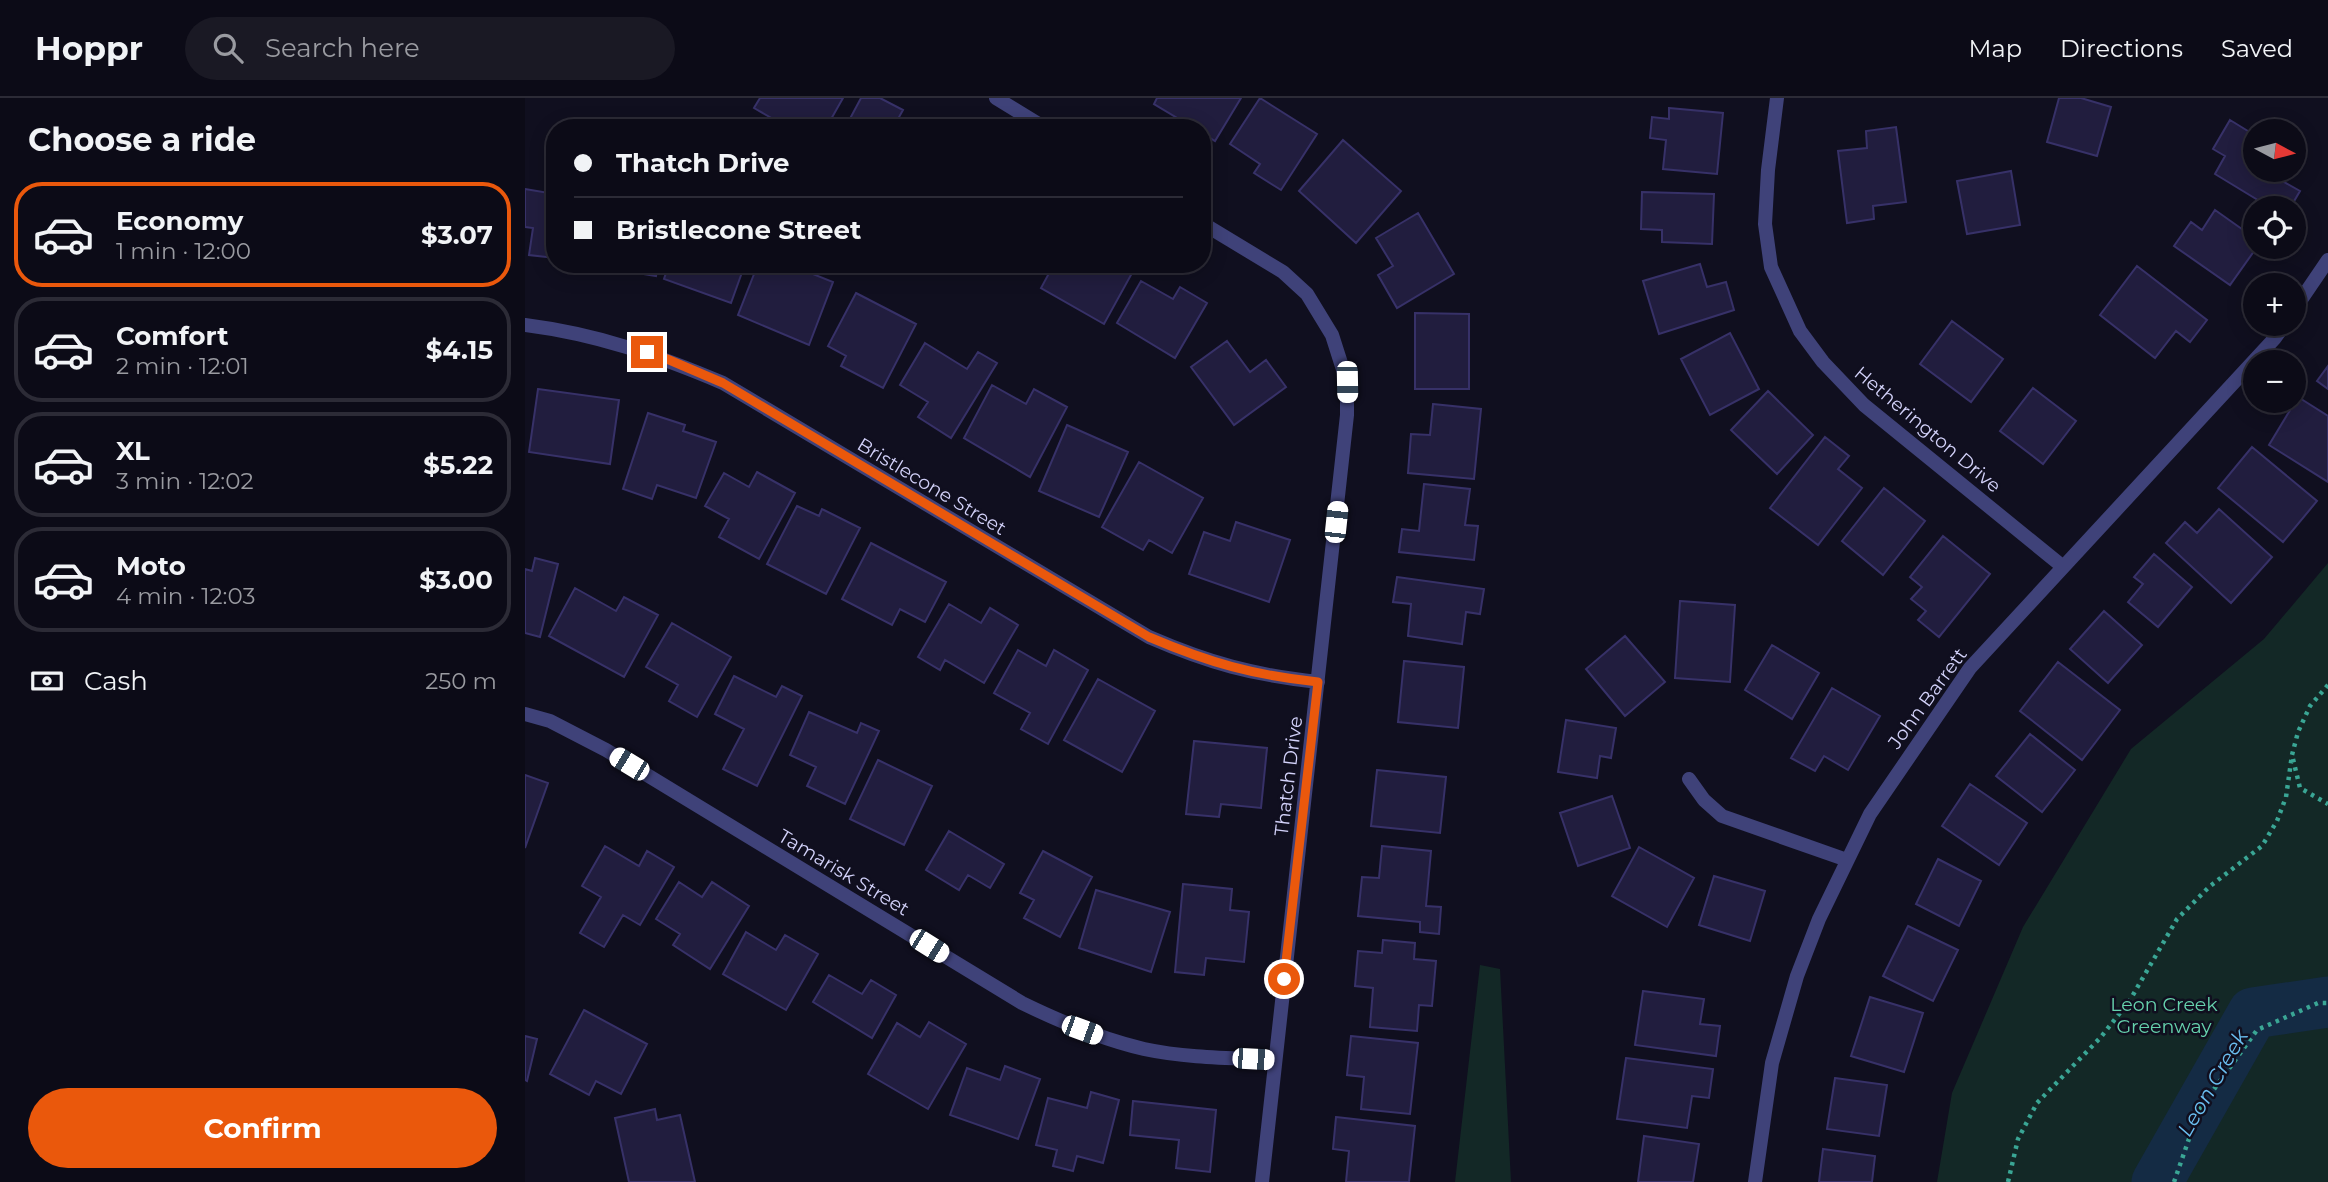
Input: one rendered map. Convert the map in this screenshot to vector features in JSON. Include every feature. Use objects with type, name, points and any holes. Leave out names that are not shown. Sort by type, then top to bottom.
[{"type":"street","points":[[996,98],[1030,119]]},
{"type":"street","name":"Hetherington Drive","points":[[1777,98],[1768,170],[1765,224],[1771,267],[1800,331],[1823,362],[1864,405],[2063,566]]},
{"type":"street","name":"Thatch Drive","points":[[1211,228],[1283,272],[1307,294],[1332,335],[1347,382],[1347,415],[1262,1182]]},
{"type":"street","points":[[2306,292],[2328,260]]},
{"type":"street","name":"Bristlecone Street","points":[[525,325],[609,340],[667,359],[723,383],[1149,637],[1189,655],[1231,668],[1273,677],[1318,682]]},
{"type":"street","name":"John Barrett","points":[[1755,1182],[1772,1063],[1797,976],[1819,919],[1870,814],[1970,668],[2276,336]]},
{"type":"street","name":"Tamarisk Street","points":[[525,715],[550,721],[606,750],[1022,1003],[1061,1022],[1103,1038],[1145,1049],[1189,1055],[1275,1060]]},
{"type":"street","points":[[1689,779],[1704,800],[1721,816],[1847,860]]},
{"type":"path","points":[[2008,1182],[2018,1139],[2037,1103],[2101,1037],[2130,1000],[2177,919],[2209,887],[2262,846],[2277,821],[2286,797],[2291,755],[2298,732],[2310,706],[2328,685]]},
{"type":"path","points":[[2291,755],[2300,788],[2328,804]]},
{"type":"path","points":[[2174,1182],[2199,1110],[2257,1030],[2318,1003],[2328,1003]]},
{"type":"green space","name":"Leon Creek Greenway","points":[[2328,563],[2328,1182],[1937,1182],[1952,1093],[2023,927],[2131,749],[2264,639]]},
{"type":"green space","points":[[1480,965],[1500,969],[1511,1182],[1455,1182]]},
{"type":"building","points":[[760,98],[843,98],[831,119],[773,119],[754,108]]},
{"type":"building","points":[[861,98],[880,98],[903,110],[898,119],[850,119]]},
{"type":"building","points":[[1157,98],[1241,98],[1215,141],[1211,139],[1211,119],[1179,119],[1154,104]]},
{"type":"building","points":[[1260,98],[1317,134],[1281,190],[1254,173],[1260,164],[1230,144]]},
{"type":"building","points":[[2059,98],[2081,98],[2111,107],[2097,156],[2047,142]]},
{"type":"building","points":[[1669,108],[1723,113],[1717,174],[1663,169],[1666,140],[1650,138],[1652,117],[1669,119]]},
{"type":"building","points":[[2230,120],[2243,128],[2243,182],[2284,182],[2300,191],[2297,196],[2251,196],[2215,174],[2225,156],[2213,149]]},
{"type":"building","points":[[1896,127],[1906,202],[1873,206],[1874,219],[1847,223],[1838,151],[1867,148],[1866,131]]},
{"type":"building","points":[[1343,140],[1401,191],[1356,243],[1299,191]]},
{"type":"building","points":[[2011,171],[2020,225],[1967,234],[1957,181]]},
{"type":"building","points":[[525,189],[546,192],[546,257],[529,255],[533,228],[525,227]]},
{"type":"building","points":[[1642,192],[1714,194],[1712,244],[1662,242],[1662,230],[1641,229]]},
{"type":"building","points":[[2215,210],[2243,230],[2243,259],[2248,259],[2230,285],[2174,246],[2191,222],[2202,230]]},
{"type":"building","points":[[1418,213],[1454,274],[1397,308],[1378,275],[1393,266],[1376,238]]},
{"type":"building","points":[[1700,264],[1707,287],[1726,282],[1734,310],[1659,334],[1643,281]]},
{"type":"building","points":[[2137,266],[2207,320],[2190,342],[2176,331],[2155,358],[2100,315]]},
{"type":"building","points":[[666,273],[742,273],[731,303],[664,279]]},
{"type":"building","points":[[754,273],[810,273],[833,282],[809,345],[738,315]]},
{"type":"building","points":[[1049,273],[1132,273],[1104,324],[1041,288]]},
{"type":"building","points":[[1141,281],[1173,299],[1180,287],[1207,303],[1175,358],[1117,323]]},
{"type":"building","points":[[856,293],[916,324],[883,388],[841,366],[846,356],[828,346]]},
{"type":"building","points":[[1415,313],[1469,314],[1469,389],[1415,389]]},
{"type":"building","points":[[1952,321],[2003,359],[1971,402],[1920,364]]},
{"type":"building","points":[[1730,333],[1759,389],[1710,415],[1681,359]]},
{"type":"building","points":[[1227,341],[1250,372],[1266,360],[1286,387],[1234,425],[1191,367]]},
{"type":"building","points":[[925,343],[967,369],[978,352],[997,363],[951,438],[918,417],[928,402],[900,385]]},
{"type":"building","points":[[2328,366],[2328,389],[2317,381]]},
{"type":"building","points":[[992,385],[1026,404],[1034,389],[1067,407],[1030,477],[964,438]]},
{"type":"building","points":[[2033,388],[2076,421],[2043,464],[2000,431]]},
{"type":"building","points":[[538,389],[619,400],[610,464],[529,452]]},
{"type":"building","points":[[1768,391],[1813,435],[1777,474],[1731,430]]},
{"type":"building","points":[[2306,402],[2328,416],[2328,482],[2269,445],[2288,413],[2306,413]]},
{"type":"building","points":[[1433,404],[1481,409],[1474,479],[1408,473],[1411,434],[1430,435]]},
{"type":"building","points":[[648,413],[685,425],[683,431],[716,442],[696,498],[657,485],[652,499],[623,489]]},
{"type":"building","points":[[1067,425],[1128,452],[1099,517],[1039,491]]},
{"type":"building","points":[[1825,437],[1849,456],[1838,469],[1862,488],[1818,545],[1770,508]]},
{"type":"building","points":[[2252,447],[2317,501],[2283,542],[2218,488]]},
{"type":"building","points":[[1139,462],[1203,498],[1172,553],[1149,540],[1143,550],[1102,527]]},
{"type":"building","points":[[757,472],[795,493],[759,559],[719,537],[729,519],[705,506],[724,473],[749,487]]},
{"type":"building","points":[[1424,484],[1470,489],[1465,525],[1478,526],[1474,560],[1399,552],[1402,529],[1419,531]]},
{"type":"building","points":[[1884,488],[1925,521],[1883,575],[1842,541]]},
{"type":"building","points":[[797,506],[819,516],[822,509],[860,528],[826,594],[767,564]]},
{"type":"building","points":[[2219,509],[2272,557],[2231,603],[2166,543],[2185,522],[2197,533]]},
{"type":"building","points":[[1236,522],[1290,540],[1269,602],[1189,574],[1204,532],[1230,541]]},
{"type":"building","points":[[1943,536],[1990,574],[1939,637],[1918,620],[1926,611],[1911,599],[1922,587],[1910,577]]},
{"type":"building","points":[[871,543],[946,582],[925,622],[900,609],[892,625],[842,599]]},
{"type":"building","points":[[2154,554],[2192,587],[2158,627],[2128,602],[2143,584],[2134,577]]},
{"type":"building","points":[[535,558],[558,564],[540,637],[525,633],[525,569],[532,571]]},
{"type":"building","points":[[1397,577],[1484,589],[1480,614],[1466,612],[1462,644],[1408,636],[1411,604],[1393,602]]},
{"type":"building","points":[[575,588],[616,611],[624,597],[658,615],[624,677],[549,636]]},
{"type":"building","points":[[1680,601],[1735,605],[1730,682],[1675,678]]},
{"type":"building","points":[[949,604],[981,623],[990,608],[1018,625],[984,683],[945,660],[940,670],[918,657]]},
{"type":"building","points":[[2104,611],[2142,645],[2108,683],[2070,649]]},
{"type":"building","points":[[672,623],[731,657],[697,717],[669,701],[678,685],[646,667]]},
{"type":"building","points":[[1625,636],[1665,682],[1625,716],[1586,669]]},
{"type":"building","points":[[1772,645],[1819,673],[1792,719],[1745,690]]},
{"type":"building","points":[[1018,650],[1046,666],[1054,650],[1088,670],[1048,744],[1021,729],[1030,713],[994,693]]},
{"type":"building","points":[[1404,661],[1464,667],[1458,728],[1398,722]]},
{"type":"building","points":[[2058,662],[2120,710],[2082,760],[2020,711]]},
{"type":"building","points":[[734,676],[776,697],[782,686],[802,696],[757,786],[723,769],[744,729],[715,714]]},
{"type":"building","points":[[1098,679],[1155,711],[1122,772],[1064,740]]},
{"type":"building","points":[[1832,688],[1880,716],[1848,770],[1824,756],[1815,771],[1791,758]]},
{"type":"building","points":[[809,712],[857,733],[861,723],[879,731],[845,804],[807,786],[816,767],[790,755]]},
{"type":"building","points":[[1566,720],[1616,728],[1611,758],[1600,756],[1597,778],[1558,772]]},
{"type":"building","points":[[2030,734],[2075,770],[2042,812],[1996,776]]},
{"type":"building","points":[[1194,741],[1267,748],[1261,808],[1221,804],[1219,817],[1186,814]]},
{"type":"building","points":[[878,760],[932,786],[904,845],[850,819]]},
{"type":"building","points":[[1377,770],[1446,777],[1440,833],[1371,826]]},
{"type":"building","points":[[525,775],[548,783],[525,848]]},
{"type":"building","points":[[1970,784],[2027,823],[1999,865],[1942,826]]},
{"type":"building","points":[[1612,796],[1630,848],[1578,866],[1560,813]]},
{"type":"building","points":[[949,831],[1004,864],[990,888],[968,875],[959,890],[926,870]]},
{"type":"building","points":[[605,846],[639,866],[647,851],[674,867],[640,925],[623,915],[604,947],[580,933],[601,897],[582,886]]},
{"type":"building","points":[[1382,846],[1431,851],[1426,906],[1441,907],[1439,934],[1420,932],[1420,922],[1358,916],[1362,877],[1379,878]]},
{"type":"building","points":[[1639,847],[1694,878],[1667,927],[1612,896]]},
{"type":"building","points":[[1043,851],[1092,877],[1060,937],[1024,918],[1034,900],[1020,893]]},
{"type":"building","points":[[1938,859],[1981,881],[1959,926],[1916,904]]},
{"type":"building","points":[[1714,876],[1765,891],[1750,941],[1699,925]]},
{"type":"building","points":[[679,882],[702,897],[712,882],[749,906],[710,969],[673,945],[680,934],[656,919]]},
{"type":"building","points":[[1183,884],[1232,889],[1230,910],[1249,912],[1244,962],[1206,958],[1204,975],[1175,972]]},
{"type":"building","points":[[1096,890],[1170,912],[1151,972],[1079,948]]},
{"type":"building","points":[[1908,926],[1958,950],[1933,1001],[1883,976]]},
{"type":"building","points":[[746,932],[776,950],[785,935],[818,954],[786,1010],[723,974]]},
{"type":"building","points":[[1383,940],[1415,943],[1414,959],[1436,961],[1432,1006],[1419,1005],[1417,1031],[1370,1027],[1373,988],[1355,986],[1358,951],[1382,953]]},
{"type":"building","points":[[829,975],[862,994],[871,980],[896,995],[872,1038],[813,1002]]},
{"type":"building","points":[[1643,991],[1704,999],[1700,1024],[1720,1026],[1716,1056],[1635,1045]]},
{"type":"building","points":[[1870,997],[1923,1013],[1904,1072],[1851,1056]]},
{"type":"building","points":[[584,1010],[647,1044],[621,1094],[596,1081],[589,1095],[550,1074]]},
{"type":"building","points":[[929,1022],[966,1044],[928,1109],[868,1074],[897,1023],[920,1037]]},
{"type":"building","points":[[525,1036],[537,1039],[527,1081],[525,1080]]},
{"type":"building","points":[[1351,1036],[1418,1043],[1410,1114],[1361,1109],[1364,1077],[1347,1075]]},
{"type":"building","points":[[1626,1058],[1713,1069],[1709,1098],[1692,1096],[1687,1128],[1617,1119]]},
{"type":"building","points":[[1005,1066],[1040,1079],[1018,1139],[950,1115],[967,1068],[1000,1080]]},
{"type":"building","points":[[1835,1078],[1887,1085],[1879,1136],[1827,1129]]},
{"type":"building","points":[[1091,1092],[1119,1100],[1103,1163],[1077,1156],[1073,1171],[1053,1166],[1057,1150],[1036,1145],[1048,1098],[1087,1108]]},
{"type":"building","points":[[1133,1101],[1216,1110],[1210,1172],[1176,1168],[1179,1140],[1130,1135]]},
{"type":"building","points":[[655,1109],[657,1120],[680,1115],[695,1182],[629,1182],[615,1118]]},
{"type":"building","points":[[1336,1117],[1415,1126],[1409,1182],[1346,1182],[1349,1151],[1333,1149]]},
{"type":"building","points":[[1644,1136],[1699,1144],[1693,1182],[1638,1182]]},
{"type":"building","points":[[1823,1149],[1875,1156],[1872,1182],[1819,1182]]},
{"type":"waterway","name":"Leon Creek","points":[[2157,1182],[2253,1013],[2328,1002]]},
{"type":"route","points":[[647,352],[723,383],[1149,637],[1189,655],[1231,668],[1273,677],[1318,682],[1284,979]]}]
